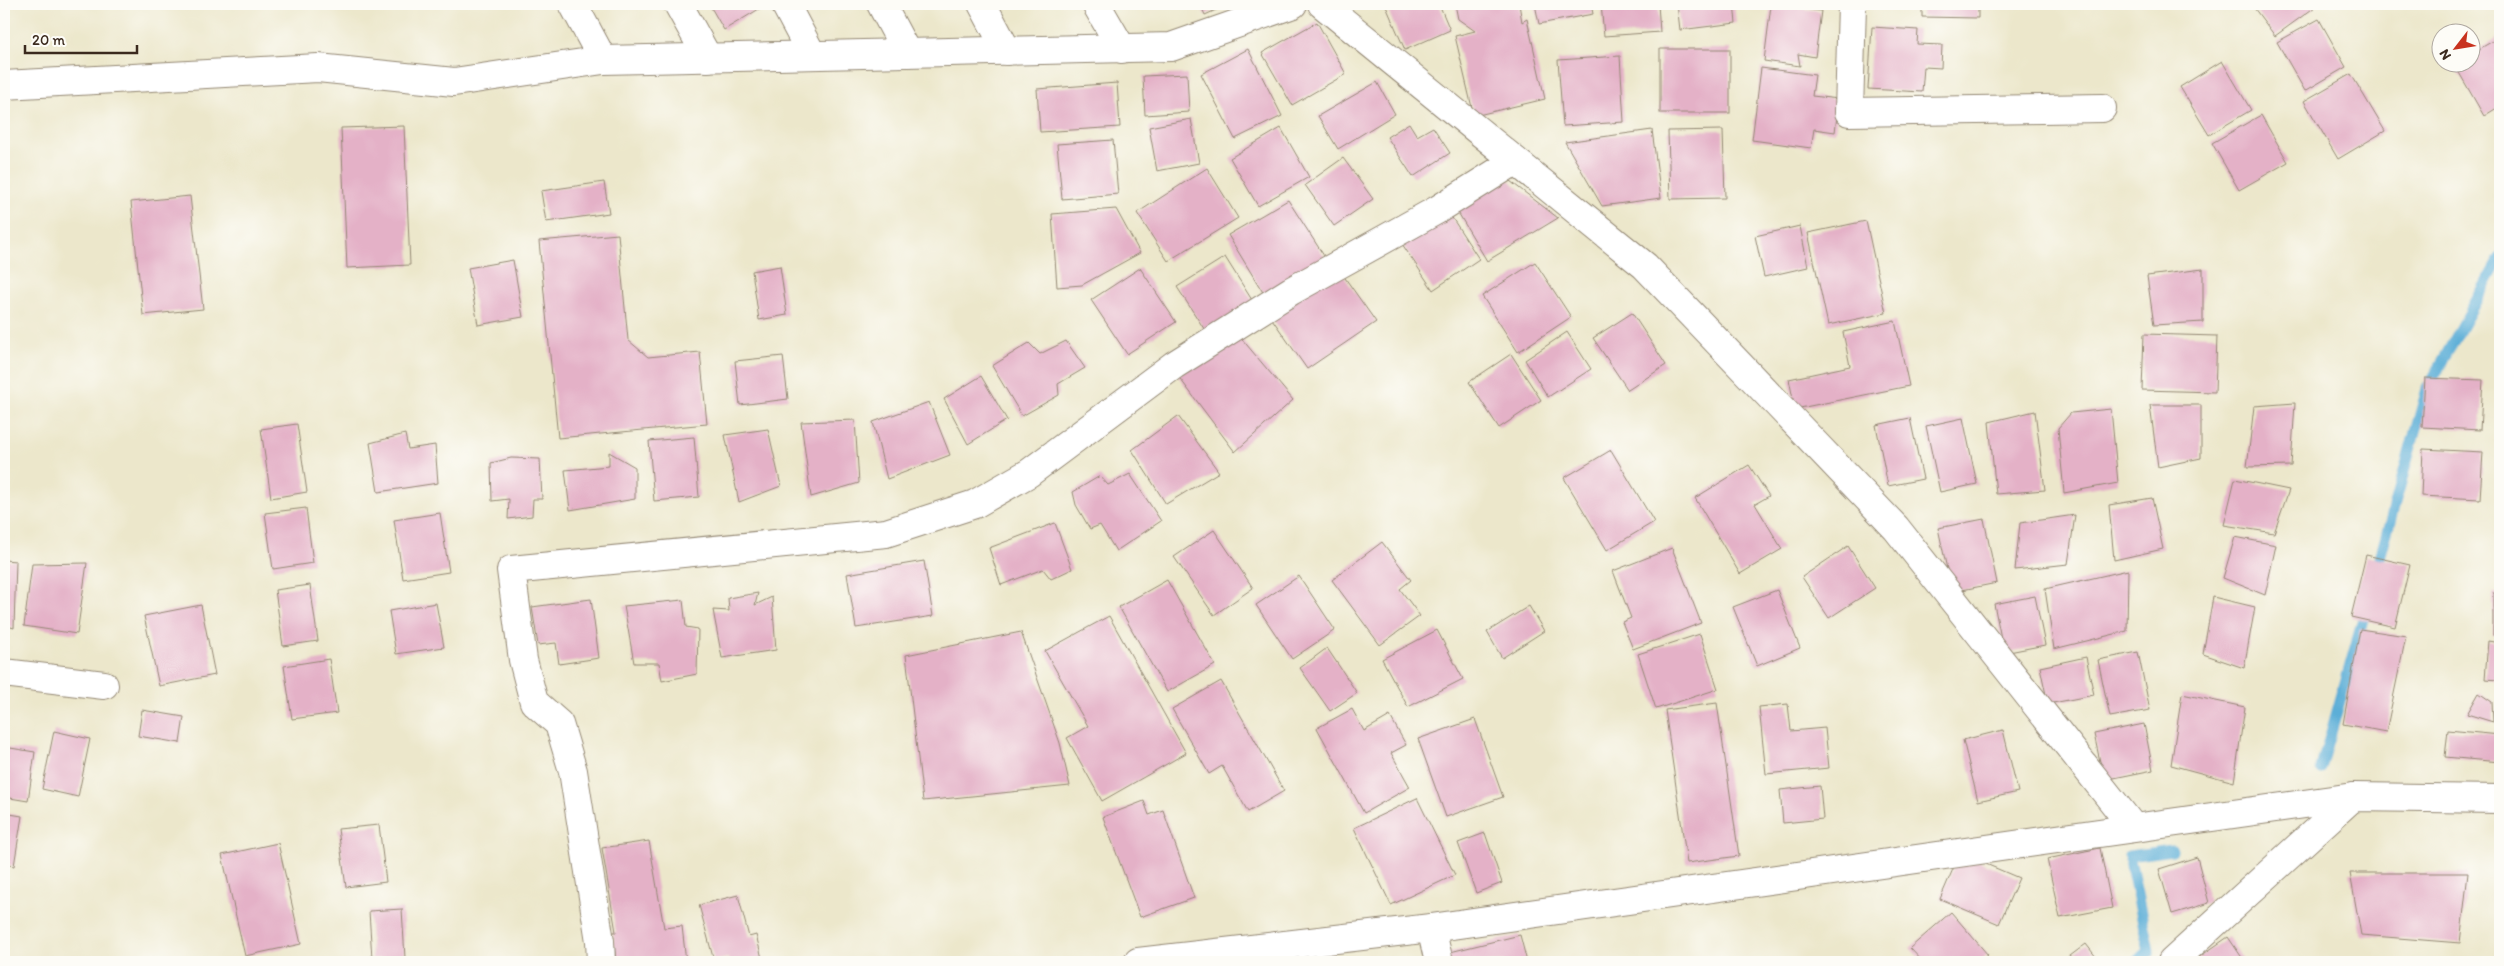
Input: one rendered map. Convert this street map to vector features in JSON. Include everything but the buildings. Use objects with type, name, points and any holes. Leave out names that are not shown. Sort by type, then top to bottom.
[{"type":"street","points":[[573,4],[604,60]]},
{"type":"street","points":[[678,4],[708,58]]},
{"type":"street","points":[[785,4],[812,55]]},
{"type":"street","points":[[881,4],[907,53]]},
{"type":"street","points":[[982,4],[1006,51]]},
{"type":"street","points":[[1096,4],[1122,49]]},
{"type":"street","points":[[4,85],[318,68],[454,82],[604,60],[1172,48],[1293,4]]},
{"type":"street","points":[[1322,4],[1645,266],[1896,528],[2132,827]]},
{"type":"street","points":[[1852,4],[1849,112],[2102,108]]},
{"type":"street","points":[[601,962],[600,941],[573,771],[559,724],[534,702],[523,660],[511,570],[886,533],[975,504],[1029,473],[1174,365],[1291,291],[1437,210],[1515,161]]},
{"type":"street","points":[[4,673],[104,685]]},
{"type":"street","points":[[2172,962],[2353,797]]},
{"type":"street","points":[[1138,962],[1430,928],[2353,797],[2500,799]]},
{"type":"street","points":[[1430,928],[1439,962]]},
{"type":"waterway","points":[[2376,572],[2427,389],[2500,258]]},
{"type":"waterway","points":[[2321,768],[2367,605]]},
{"type":"waterway","points":[[2137,962],[2149,951],[2129,856],[2172,850]]}]
